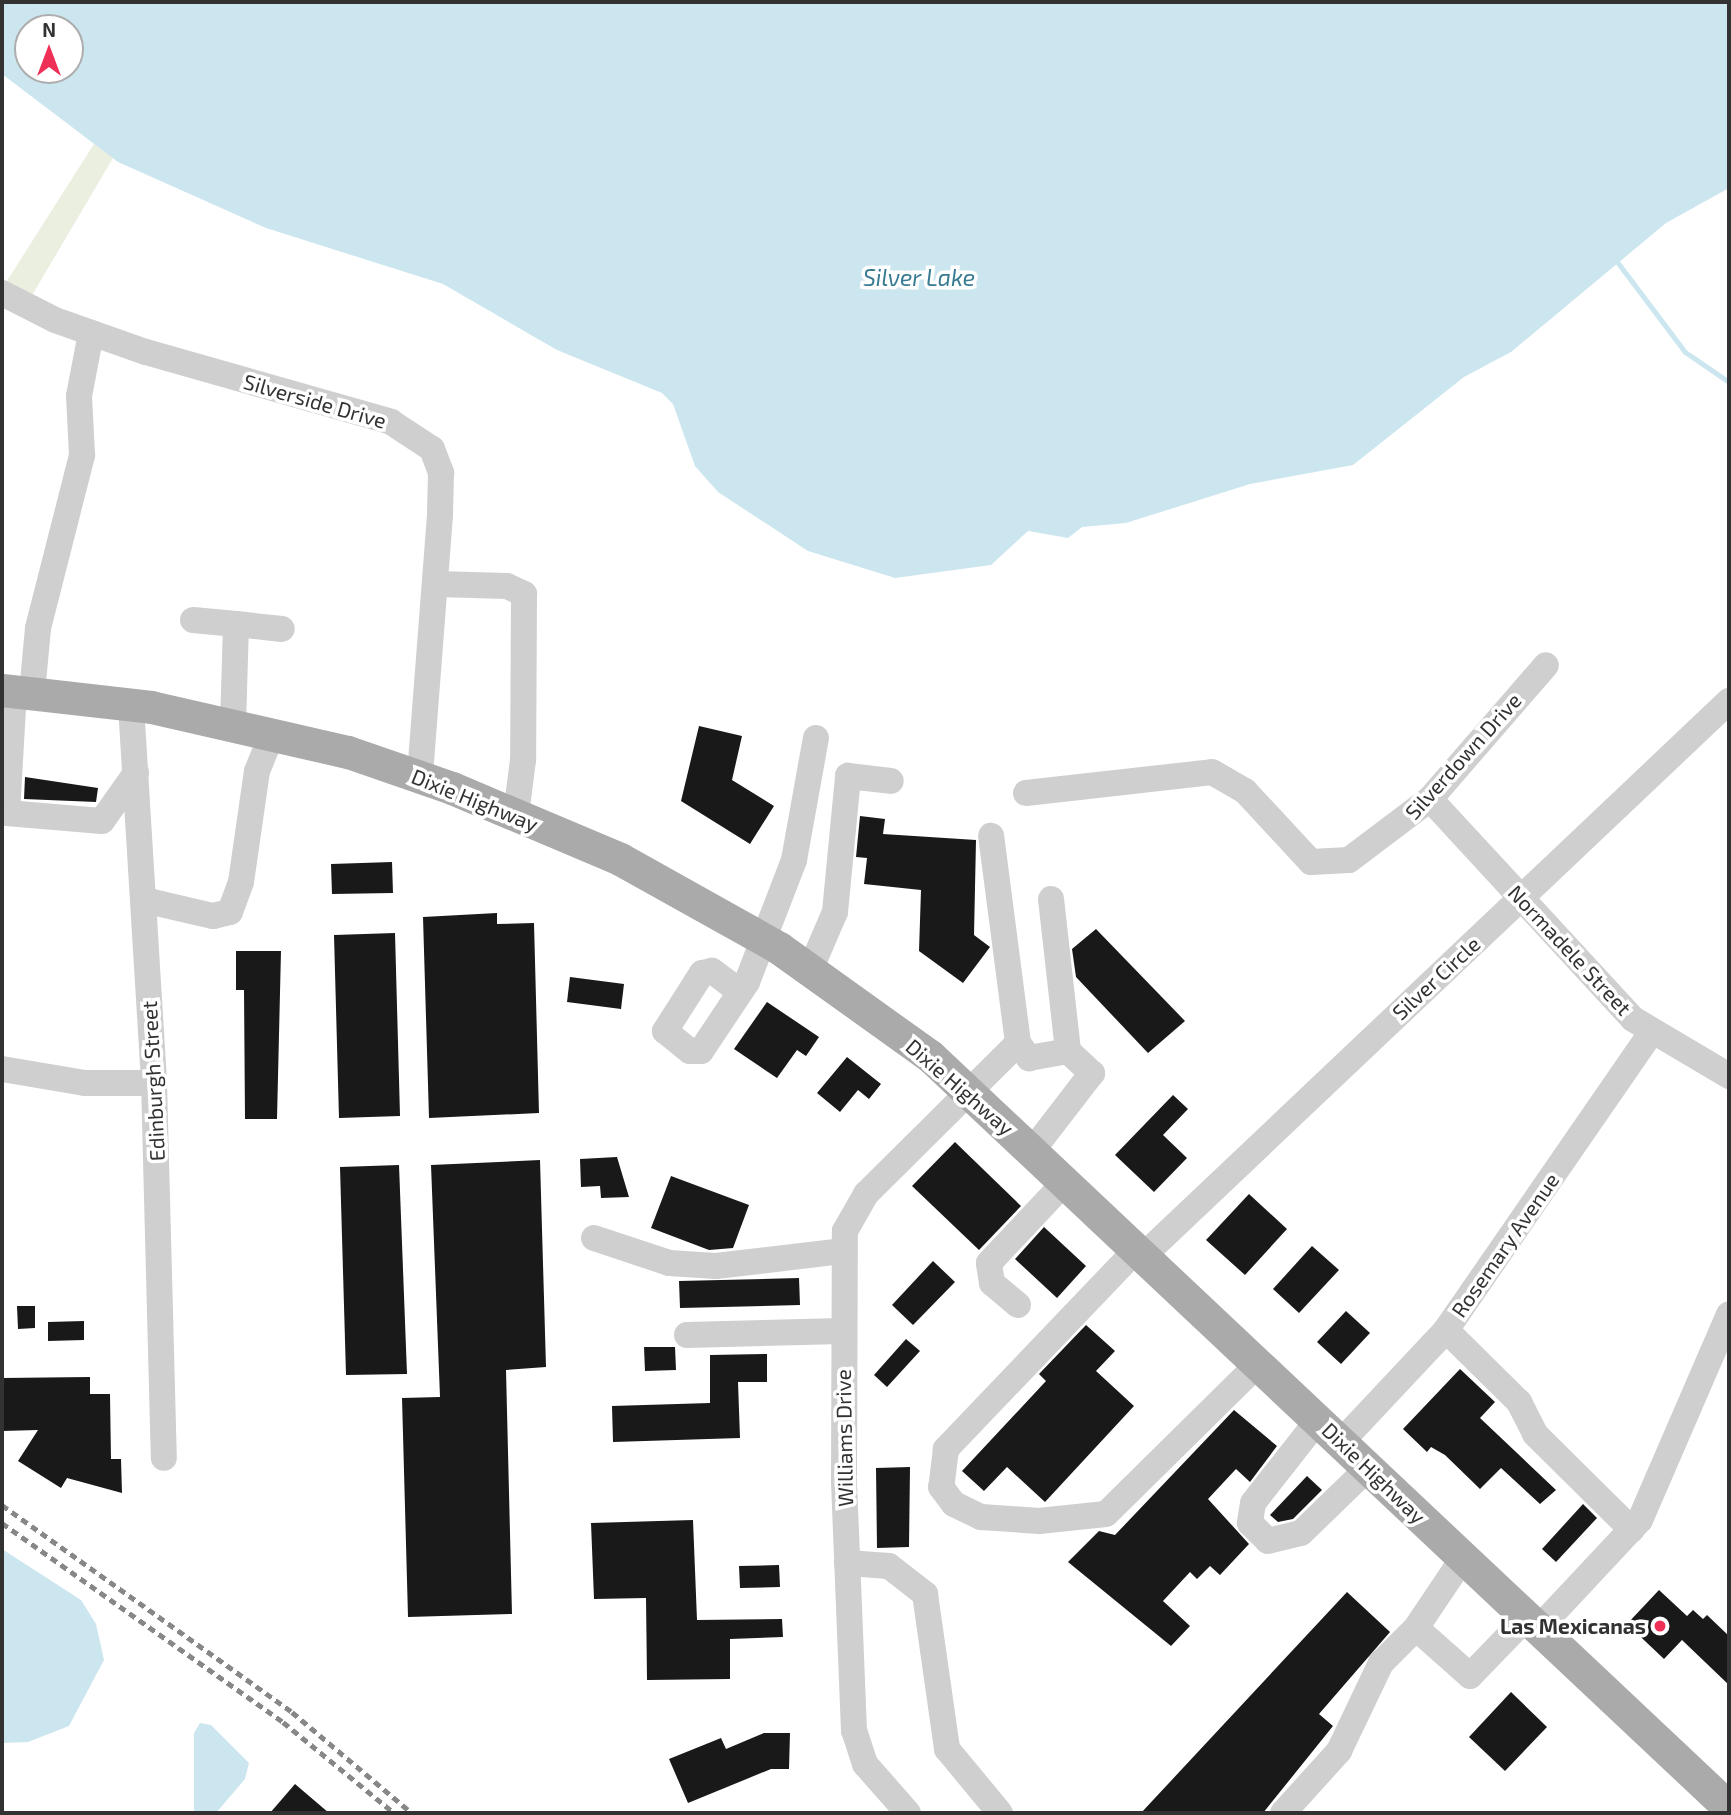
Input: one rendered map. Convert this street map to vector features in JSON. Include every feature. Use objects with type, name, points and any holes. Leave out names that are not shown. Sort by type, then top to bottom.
[{"type":"main road","name":"Dixie Highway","points":[[16,691],[131,705],[233,723],[274,732],[421,777],[620,859],[767,942],[930,1056],[1729,1808]]},
{"type":"street","name":"Silverside Drive","points":[[2,293],[91,332],[391,422],[423,439],[441,472],[438,584],[421,777]]},
{"type":"street","points":[[91,332],[79,396],[82,455],[38,628],[16,691],[7,813],[102,821],[136,773]]},
{"type":"street","points":[[438,584],[507,586],[524,594],[523,760],[516,815]]},
{"type":"street","points":[[193,620],[282,629]]},
{"type":"street","points":[[233,723],[236,624]]},
{"type":"street","name":"Silverdown Drive","points":[[1026,793],[1212,772],[1245,791],[1301,853],[1326,865],[1349,860],[1430,799],[1546,664]]},
{"type":"street","name":"Silver Circle","points":[[1259,1363],[1106,1514],[1039,1521],[981,1517],[954,1504],[941,1487],[946,1449],[1140,1252],[1729,701]]},
{"type":"street","name":"Edinburgh Street","points":[[131,705],[154,1083],[164,1458]]},
{"type":"street","points":[[144,900],[213,916],[229,912],[241,882],[257,771],[274,732]]},
{"type":"street","points":[[739,991],[767,942],[794,860],[816,738]]},
{"type":"street","points":[[810,971],[835,912],[848,776],[891,781]]},
{"type":"street","name":"Normadele Street","points":[[1430,799],[1651,1033],[1729,1076]]},
{"type":"street","points":[[991,836],[1018,1043],[1029,1058],[1068,1051]]},
{"type":"street","points":[[1032,1151],[1092,1073],[1068,1051],[1051,899]]},
{"type":"street","name":"Rosemary Avenue","points":[[1368,1468],[1301,1534],[1268,1541],[1250,1522],[1253,1503],[1329,1431],[1446,1330],[1651,1033]]},
{"type":"street","name":"Williams Drive","points":[[908,1813],[865,1765],[854,1731],[842,1331],[845,1231],[866,1194],[965,1089],[1018,1043]]},
{"type":"street","points":[[2,1069],[85,1083],[154,1083]]},
{"type":"street","points":[[1018,1305],[992,1283],[989,1264],[1065,1182]]},
{"type":"street","points":[[594,1238],[669,1263],[716,1266],[844,1251]]},
{"type":"street","points":[[1416,1628],[1470,1676],[1532,1623],[1632,1530],[1657,1490],[1729,1314]]},
{"type":"street","points":[[1446,1330],[1520,1402],[1535,1434],[1632,1530]]},
{"type":"street","points":[[687,1335],[842,1331]]},
{"type":"street","points":[[1283,1813],[1339,1751],[1381,1663],[1416,1628],[1463,1558]]},
{"type":"street","points":[[847,1563],[889,1566],[925,1594],[947,1749],[1000,1813]]},
{"type":"shaded area","points":[[94,144],[113,158],[31,297],[5,284]]},
{"type":"water","name":"Silver Lake","points":[[2,2],[1729,2],[1729,188],[1666,223],[1511,352],[1464,377],[1353,465],[1250,484],[1126,523],[1082,527],[1068,538],[1028,531],[991,565],[895,578],[808,551],[718,492],[695,466],[673,404],[662,393],[557,350],[443,284],[266,228],[118,162],[15,84],[84,84],[84,14],[14,14],[14,83],[2,74]]},
{"type":"water","points":[[2,1549],[81,1600],[96,1624],[104,1660],[69,1726],[28,1742],[2,1743]]},
{"type":"water","points":[[200,1723],[211,1725],[249,1763],[245,1779],[216,1813],[194,1813],[194,1733]]},
{"type":"building","points":[[699,726],[742,736],[732,780],[774,806],[750,844],[681,801]]},
{"type":"building","points":[[25,777],[98,788],[96,802],[24,799]]},
{"type":"building","points":[[860,816],[885,819],[883,834],[976,840],[974,935],[990,947],[963,983],[919,951],[921,890],[864,884],[867,858],[856,857]]},
{"type":"building","points":[[392,862],[393,893],[332,894],[331,864]]},
{"type":"building","points":[[497,913],[497,924],[534,923],[539,1113],[429,1118],[423,917]]},
{"type":"building","points":[[1096,929],[1185,1021],[1148,1053],[1076,977],[1072,949]]},
{"type":"building","points":[[395,933],[400,1116],[339,1118],[334,935]]},
{"type":"building","points":[[236,951],[281,951],[277,1119],[245,1119],[244,990],[236,990]]},
{"type":"building","points":[[570,977],[624,984],[621,1009],[567,1002]]},
{"type":"building","points":[[767,1002],[819,1037],[806,1056],[797,1050],[777,1078],[734,1049]]},
{"type":"building","points":[[847,1057],[881,1084],[869,1099],[858,1090],[840,1112],[817,1093]]},
{"type":"building","points":[[1173,1095],[1188,1109],[1163,1135],[1187,1158],[1154,1192],[1115,1155]]},
{"type":"building","points":[[955,1142],[1021,1206],[979,1250],[912,1186]]},
{"type":"building","points":[[617,1157],[629,1197],[601,1198],[600,1186],[581,1187],[580,1159]]},
{"type":"building","points":[[540,1160],[546,1367],[506,1370],[512,1614],[408,1617],[402,1398],[440,1397],[431,1165]]},
{"type":"building","points":[[399,1165],[407,1374],[346,1375],[340,1167]]},
{"type":"building","points":[[671,1176],[749,1205],[733,1248],[709,1250],[651,1228]]},
{"type":"building","points":[[1249,1194],[1287,1229],[1245,1275],[1206,1240]]},
{"type":"building","points":[[1044,1227],[1086,1266],[1057,1298],[1015,1259]]},
{"type":"building","points":[[1312,1246],[1339,1270],[1299,1313],[1273,1289]]},
{"type":"building","points":[[933,1261],[955,1282],[913,1325],[892,1305]]},
{"type":"building","points":[[799,1278],[800,1305],[680,1308],[679,1281]]},
{"type":"building","points":[[17,1306],[35,1306],[35,1328],[18,1329]]},
{"type":"building","points":[[1346,1311],[1370,1333],[1341,1364],[1317,1342]]},
{"type":"building","points":[[84,1321],[84,1340],[48,1341],[48,1322]]},
{"type":"building","points":[[1086,1325],[1115,1351],[1096,1371],[1134,1406],[1045,1502],[1007,1467],[984,1491],[962,1471],[1046,1381],[1039,1374]]},
{"type":"building","points":[[906,1339],[920,1351],[887,1387],[874,1375]]},
{"type":"building","points":[[644,1347],[675,1347],[676,1370],[645,1371]]},
{"type":"building","points":[[767,1354],[767,1382],[738,1382],[740,1438],[613,1442],[612,1406],[710,1403],[710,1355]]},
{"type":"building","points":[[1460,1369],[1495,1402],[1480,1418],[1556,1490],[1540,1504],[1501,1468],[1480,1489],[1445,1455],[1431,1447],[1427,1452],[1403,1429]]},
{"type":"building","points":[[90,1377],[90,1394],[110,1394],[111,1459],[121,1459],[122,1493],[67,1478],[61,1488],[18,1461],[38,1430],[2,1431],[2,1378]]},
{"type":"building","points":[[1234,1410],[1277,1446],[1250,1482],[1236,1469],[1208,1499],[1249,1544],[1220,1575],[1210,1566],[1197,1579],[1190,1572],[1163,1601],[1190,1626],[1171,1646],[1068,1562],[1099,1531],[1115,1535]]},
{"type":"building","points":[[910,1467],[909,1547],[877,1548],[876,1468]]},
{"type":"building","points":[[1307,1476],[1322,1490],[1293,1519],[1278,1522],[1270,1515]]},
{"type":"building","points":[[1583,1504],[1597,1518],[1556,1562],[1542,1549]]},
{"type":"building","points":[[693,1520],[697,1620],[782,1619],[783,1637],[730,1639],[730,1679],[647,1680],[646,1598],[594,1599],[591,1523]]},
{"type":"building","points":[[779,1565],[780,1587],[740,1588],[739,1566]]},
{"type":"building","points":[[1659,1590],[1687,1616],[1693,1610],[1703,1619],[1707,1615],[1729,1636],[1729,1685],[1682,1640],[1664,1659],[1627,1624]]},
{"type":"building","points":[[1347,1592],[1390,1632],[1319,1714],[1333,1726],[1263,1813],[1141,1813]]},
{"type":"building","points":[[1511,1692],[1547,1727],[1505,1771],[1469,1737]]},
{"type":"building","points":[[764,1733],[790,1733],[789,1769],[771,1769],[688,1803],[669,1759],[721,1738],[726,1749]]},
{"type":"building","points":[[295,1784],[329,1813],[270,1813]]},
{"type":"waterway","points":[[1618,263],[1685,352],[1729,382]]},
{"type":"railway","points":[[2,1505],[292,1712],[412,1813]]},
{"type":"railway","points":[[2,1523],[283,1722],[394,1813]]},
{"type":"place","name":"Las Mexicanas","points":[[1660,1626]]}]
